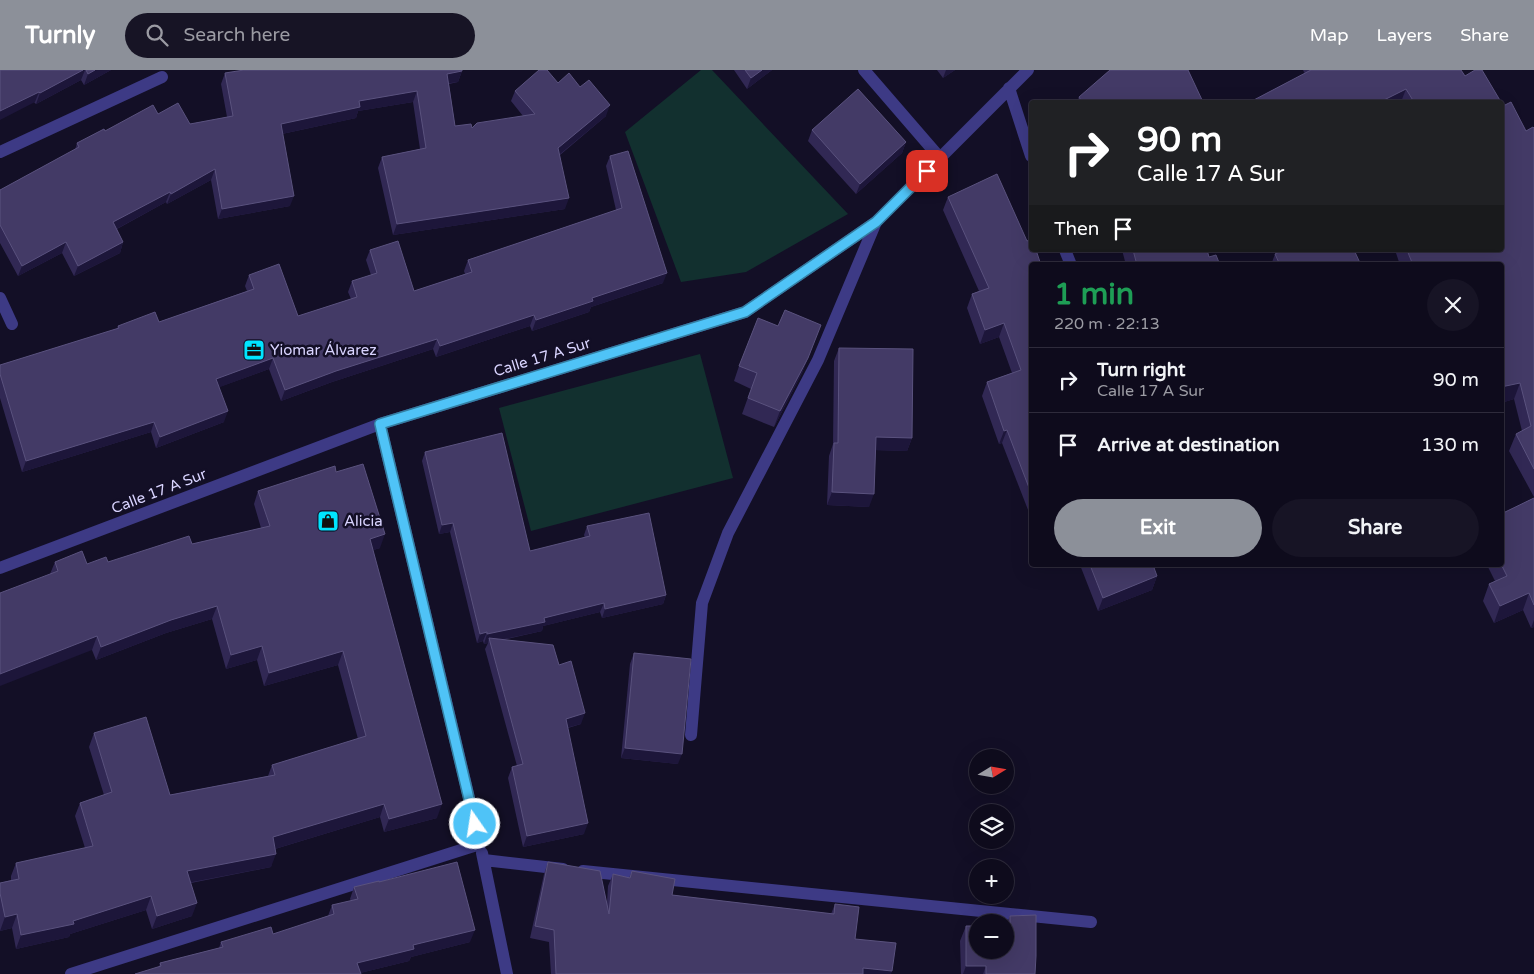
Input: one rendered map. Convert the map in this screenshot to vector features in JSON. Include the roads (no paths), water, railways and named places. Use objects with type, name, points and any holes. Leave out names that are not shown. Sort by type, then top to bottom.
[{"type":"street","points":[[864,70],[940,158]]},
{"type":"street","name":"Calle 17 A Sur","points":[[0,568],[380,424],[745,312],[876,222],[1028,70]]},
{"type":"street","points":[[0,152],[162,77]]},
{"type":"street","points":[[1009,88],[1029,150]]},
{"type":"street","points":[[691,735],[702,603],[728,533],[818,360],[876,222]]},
{"type":"street","points":[[0,298],[12,324]]},
{"type":"street","points":[[380,424],[484,860],[508,974]]},
{"type":"street","points":[[71,974],[480,844]]},
{"type":"street","points":[[484,860],[1091,922]]},
{"type":"place","name":"Yiomar Álvarez","points":[[254,350]]},
{"type":"place","name":"Alicia","points":[[328,521]]}]
